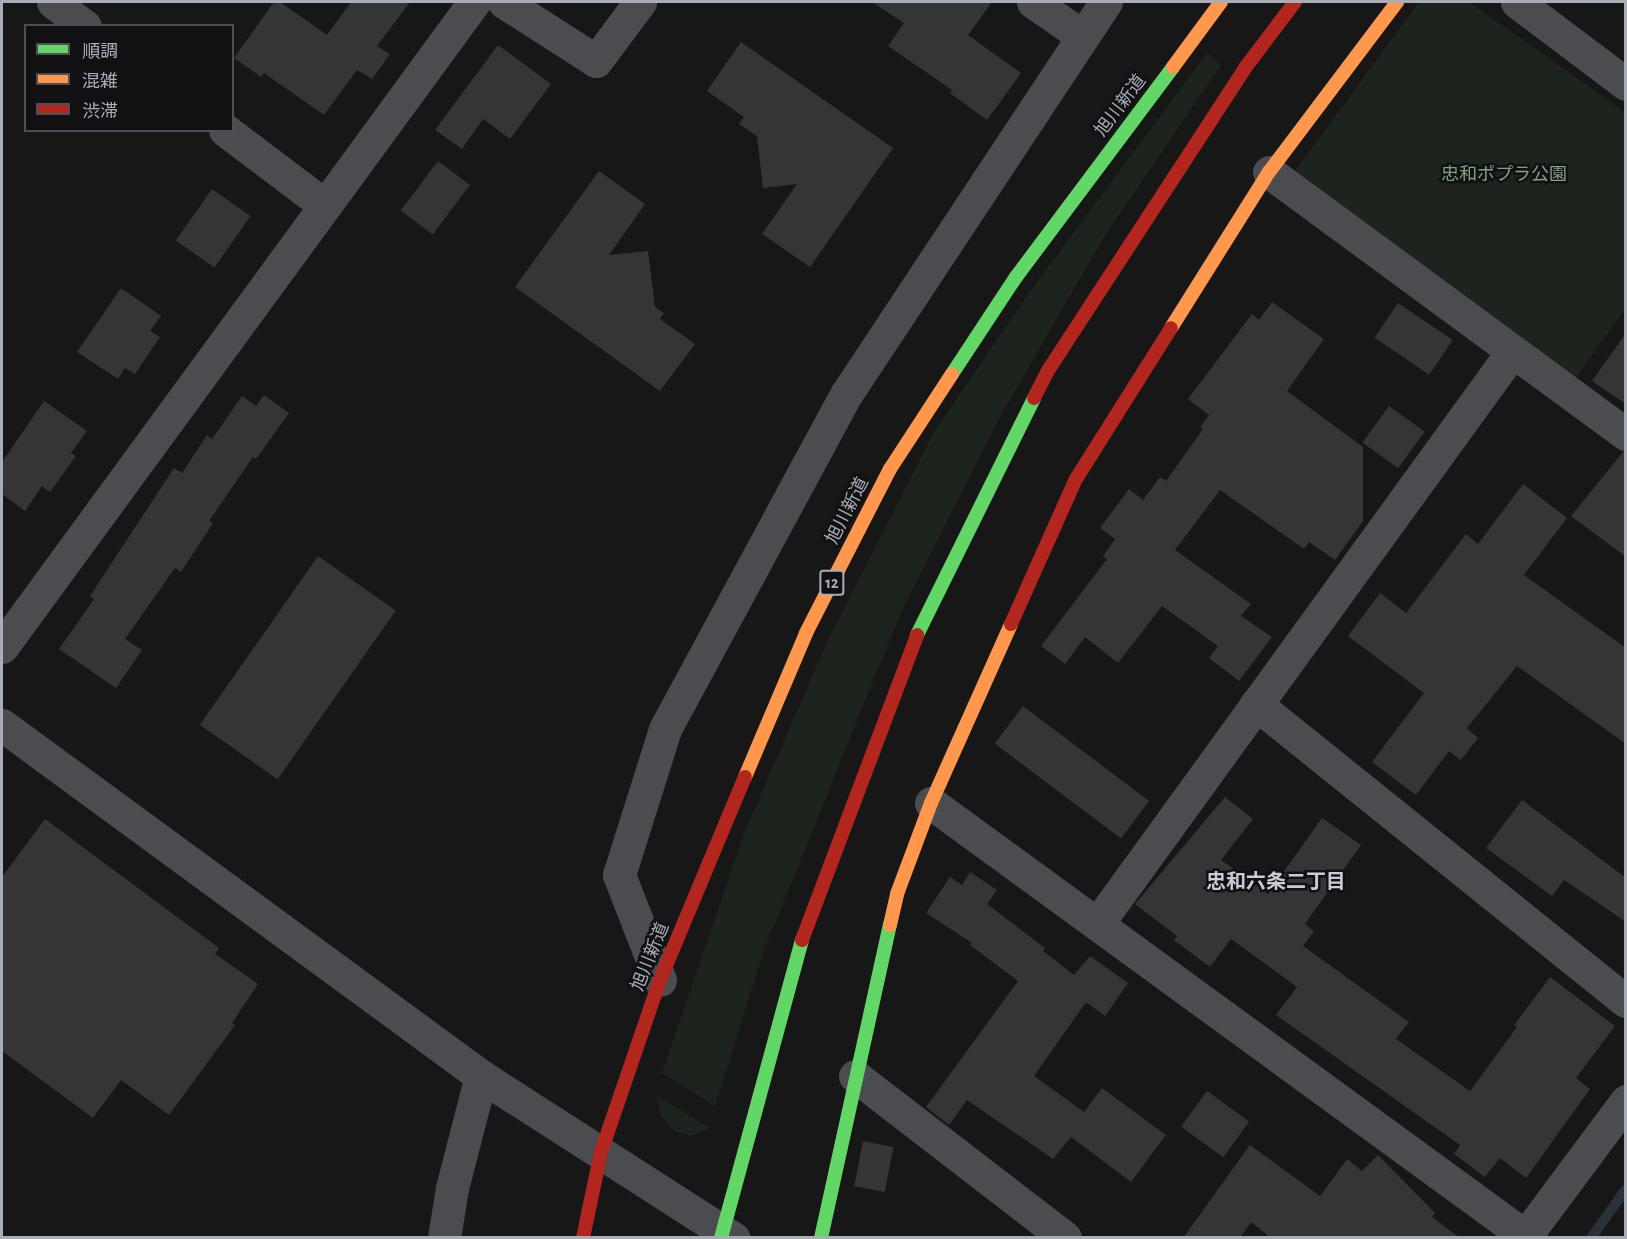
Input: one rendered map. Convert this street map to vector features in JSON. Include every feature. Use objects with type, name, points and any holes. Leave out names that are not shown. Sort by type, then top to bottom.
[{"type":"main road","name":"旭川新道","points":[[583,1238],[601,1152],[660,980],[806,633],[890,469],[1016,277],[1221,2]]},
{"type":"main road","points":[[725,1235],[798,950],[920,628],[1049,369],[1245,68],[1295,2]]},
{"type":"main road","points":[[821,1238],[897,894],[931,804],[1076,479],[1269,172],[1397,2]]},
{"type":"street","points":[[53,2],[82,24]]},
{"type":"street","points":[[2,647],[323,204],[474,2]]},
{"type":"street","points":[[504,2],[596,61],[640,2]]},
{"type":"street","points":[[1033,2],[1081,35]]},
{"type":"street","points":[[660,980],[619,875],[665,729],[847,393],[1081,35],[1106,2]]},
{"type":"street","points":[[1517,2],[1626,84]]},
{"type":"street","points":[[228,132],[323,204]]},
{"type":"street","points":[[1269,172],[1626,434]]},
{"type":"street","points":[[1098,923],[1512,352]]},
{"type":"street","points":[[1256,704],[1626,1001]]},
{"type":"street","points":[[2,725],[481,1076],[601,1152],[725,1235]]},
{"type":"street","points":[[931,804],[1098,923],[1525,1237],[1626,1101]]},
{"type":"street","points":[[444,1238],[452,1188],[481,1076]]},
{"type":"street","points":[[855,1076],[1065,1238]]},
{"type":"green space","name":"忠和ポプラ公園","points":[[1419,2],[1469,2],[1625,112],[1625,309],[1575,379],[1295,171]]},
{"type":"green space","points":[[1207,53],[1221,65],[1104,237],[1000,417],[902,610],[764,950],[715,1106],[662,1073],[745,831],[827,642],[934,432],[1031,290]]},
{"type":"green space","points":[[656,1095],[710,1128],[691,1136],[674,1131],[661,1116]]},
{"type":"building","points":[[274,2],[280,2],[327,35],[351,2],[410,2],[377,46],[390,54],[372,79],[357,70],[324,115],[264,73],[261,77],[234,58]]},
{"type":"building","points":[[872,2],[992,2],[968,35],[1021,73],[987,120],[950,93],[952,90],[888,46],[904,23]]},
{"type":"building","points":[[741,42],[893,148],[810,267],[762,234],[797,184],[763,188],[757,136],[739,124],[744,117],[707,91]]},
{"type":"building","points":[[498,45],[551,84],[510,139],[483,119],[462,149],[435,130]]},
{"type":"building","points":[[438,161],[470,185],[433,235],[401,211]]},
{"type":"building","points":[[599,171],[645,204],[609,255],[648,251],[655,307],[664,313],[660,319],[695,344],[660,391],[515,287]]},
{"type":"building","points":[[212,189],[251,216],[214,268],[176,241]]},
{"type":"building","points":[[121,288],[161,316],[150,331],[160,337],[135,374],[125,368],[118,379],[77,352]]},
{"type":"building","points":[[1272,302],[1324,339],[1287,391],[1363,447],[1363,521],[1335,560],[1309,542],[1304,549],[1220,490],[1175,550],[1251,604],[1241,616],[1272,637],[1239,681],[1209,658],[1218,646],[1162,606],[1118,663],[1085,637],[1065,664],[1041,646],[1107,559],[1103,556],[1115,539],[1100,528],[1129,489],[1143,500],[1160,477],[1166,481],[1203,429],[1200,427],[1209,415],[1188,399],[1252,314],[1259,320]]},
{"type":"building","points":[[1398,303],[1453,340],[1429,375],[1375,338]]},
{"type":"building","points":[[1626,333],[1626,404],[1592,381]]},
{"type":"building","points":[[264,395],[289,413],[256,459],[253,457],[209,521],[213,523],[181,572],[175,568],[125,639],[142,650],[116,688],[59,649],[94,599],[90,596],[174,468],[182,473],[207,435],[212,439],[242,396],[256,406]]},
{"type":"building","points":[[44,401],[87,431],[71,453],[76,456],[50,492],[42,486],[25,511],[2,494],[2,462]]},
{"type":"building","points":[[1389,406],[1425,432],[1398,468],[1363,442]]},
{"type":"building","points":[[1623,452],[1626,452],[1626,557],[1571,516]]},
{"type":"building","points":[[1523,484],[1567,518],[1524,575],[1626,648],[1626,744],[1517,666],[1467,728],[1478,738],[1461,760],[1449,751],[1416,795],[1372,762],[1424,693],[1348,636],[1380,593],[1406,613],[1466,534],[1478,544]]},
{"type":"building","points":[[318,556],[396,610],[278,779],[200,725]]},
{"type":"building","points":[[1023,706],[1149,801],[1121,839],[995,744]]},
{"type":"building","points":[[1225,797],[1253,819],[1221,860],[1268,894],[1322,818],[1361,845],[1305,924],[1314,931],[1303,946],[1409,1022],[1396,1039],[1470,1091],[1517,1027],[1514,1025],[1550,977],[1615,1026],[1576,1078],[1590,1089],[1526,1178],[1500,1158],[1485,1177],[1454,1154],[1460,1145],[1276,1015],[1297,987],[1231,939],[1210,967],[1174,940],[1177,936],[1135,904]]},
{"type":"building","points":[[1522,800],[1626,878],[1626,922],[1564,880],[1552,896],[1486,848]]},
{"type":"building","points":[[45,819],[219,948],[215,954],[258,984],[232,1023],[235,1025],[169,1115],[121,1080],[93,1118],[2,1051],[2,877]]},
{"type":"building","points":[[970,872],[997,890],[987,904],[1045,948],[1043,951],[1074,975],[1090,956],[1128,983],[1105,1016],[1086,1002],[1034,1076],[1084,1112],[1102,1088],[1166,1135],[1131,1182],[1071,1137],[1053,1159],[967,1100],[949,1125],[926,1107],[1018,981],[970,945],[972,943],[926,913],[950,877],[962,885]]},
{"type":"building","points":[[1207,1091],[1249,1122],[1223,1157],[1181,1127]]},
{"type":"building","points":[[863,1141],[893,1147],[885,1192],[854,1186]]},
{"type":"building","points":[[1250,1145],[1320,1196],[1347,1159],[1362,1171],[1378,1155],[1435,1213],[1432,1217],[1460,1238],[1271,1238],[1251,1222],[1240,1238],[1183,1238]]},
{"type":"waterway","points":[[1591,1238],[1626,1189]]},
{"type":"traffic: fast","points":[[952,374],[1016,277],[1173,67]]},
{"type":"traffic: fast","points":[[917,635],[1034,398]]},
{"type":"traffic: fast","points":[[821,1238],[890,925]]},
{"type":"traffic: fast","points":[[721,1238],[802,940]]},
{"type":"traffic: slow","points":[[1173,67],[1221,2]]},
{"type":"traffic: slow","points":[[1171,328],[1269,172],[1397,2]]},
{"type":"traffic: slow","points":[[745,777],[806,633],[890,469],[952,374]]},
{"type":"traffic: slow","points":[[890,925],[897,894],[931,803],[1011,624]]},
{"type":"traffic: jam","points":[[1034,398],[1049,369],[1245,68],[1295,2]]},
{"type":"traffic: jam","points":[[1011,624],[1076,479],[1171,328]]},
{"type":"traffic: jam","points":[[802,940],[917,635]]},
{"type":"traffic: jam","points":[[583,1238],[601,1152],[660,980],[745,777]]},
{"type":"district","name":"忠和六条二丁目","points":[[1276,882]]}]
